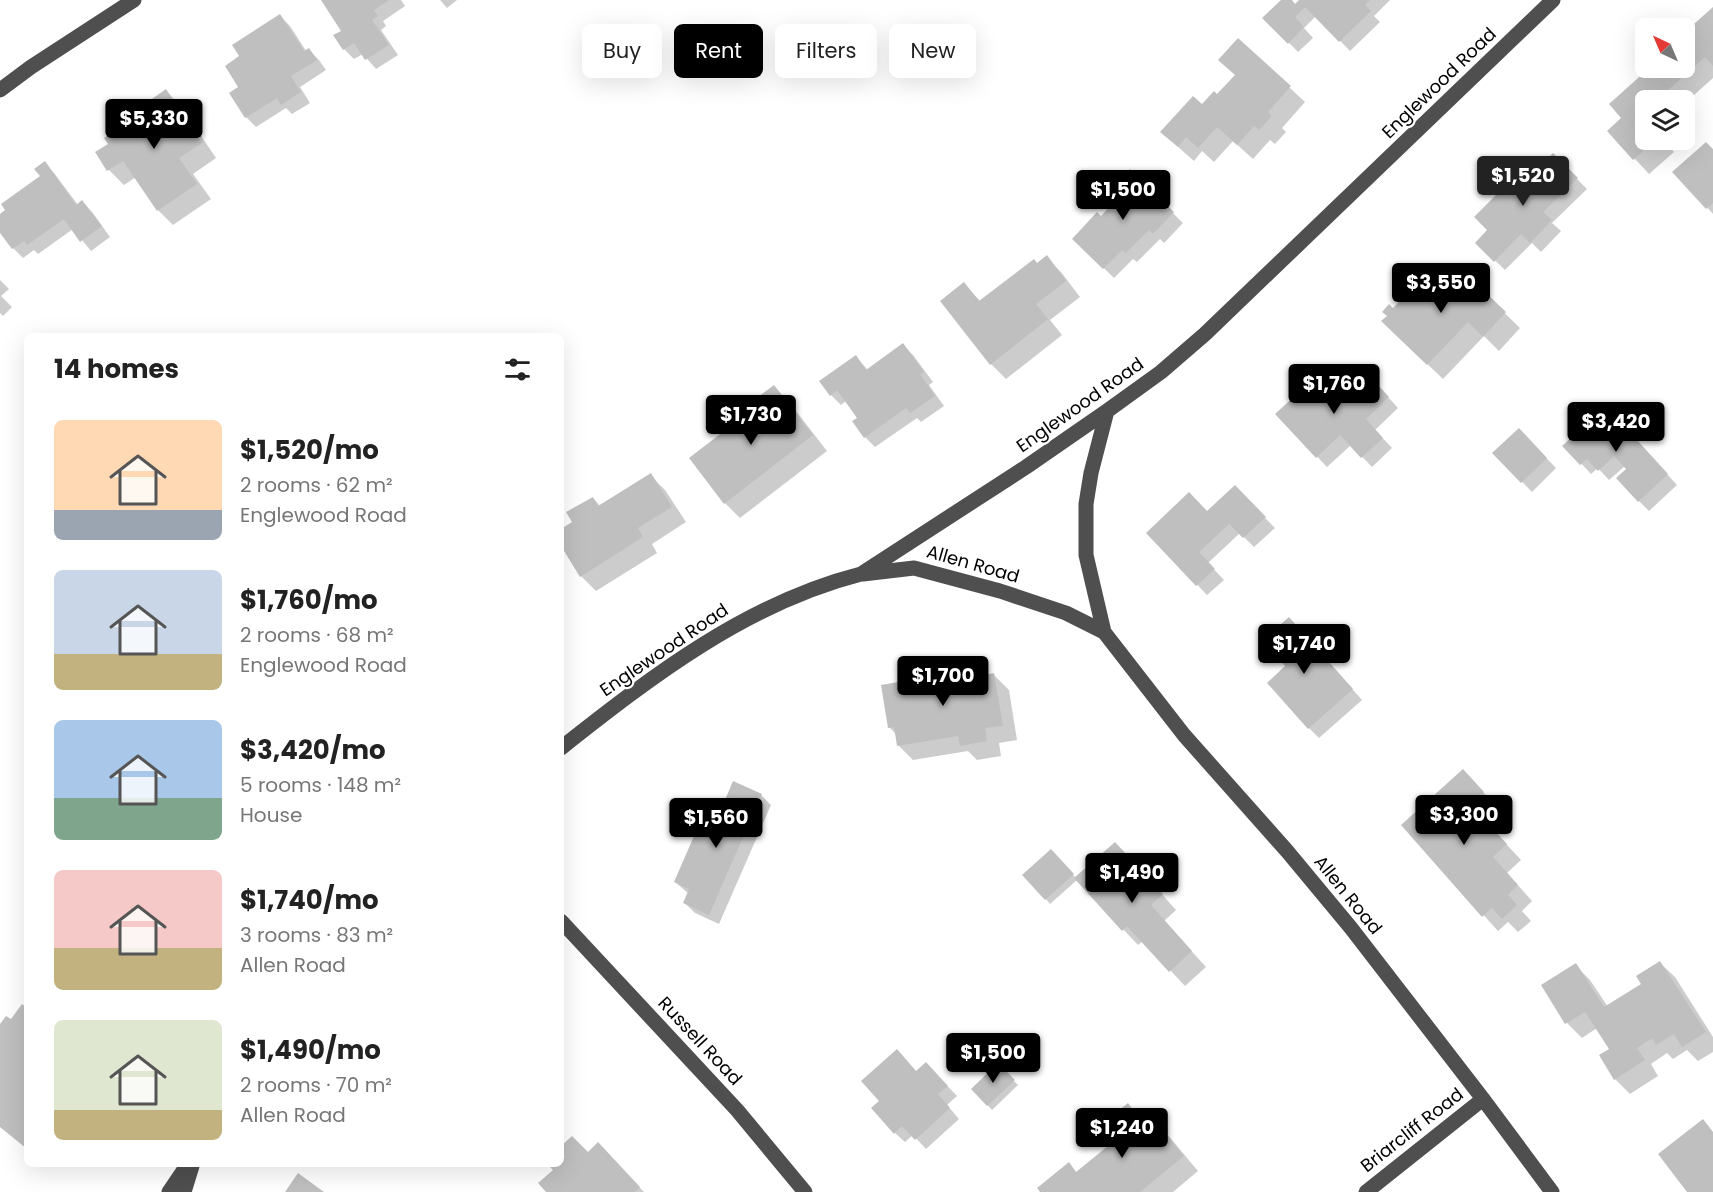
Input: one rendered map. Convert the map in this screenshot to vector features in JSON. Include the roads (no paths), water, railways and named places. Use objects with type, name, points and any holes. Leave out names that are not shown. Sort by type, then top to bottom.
[{"type":"street","points":[[0,90],[134,0]]},
{"type":"street","name":"Englewood Road","points":[[564,746],[658,674],[741,622],[786,598],[834,580],[861,574],[1026,467],[1161,372],[1205,334],[1553,0]]},
{"type":"street","name":"Allen Road","points":[[1107,411],[1091,473],[1086,504],[1086,555],[1104,632],[1184,735],[1287,851],[1351,928],[1552,1192]]},
{"type":"street","name":"Allen Road","points":[[861,574],[914,568],[1000,591],[1066,613],[1104,632]]},
{"type":"street","name":"Russell Road","points":[[564,924],[737,1110],[805,1192]]},
{"type":"street","name":"Briarcliff Road","points":[[1366,1192],[1483,1099]]},
{"type":"street","points":[[169,1192],[188,1167]]},
{"type":"street","points":[[184,1192],[189,1167]]}]
